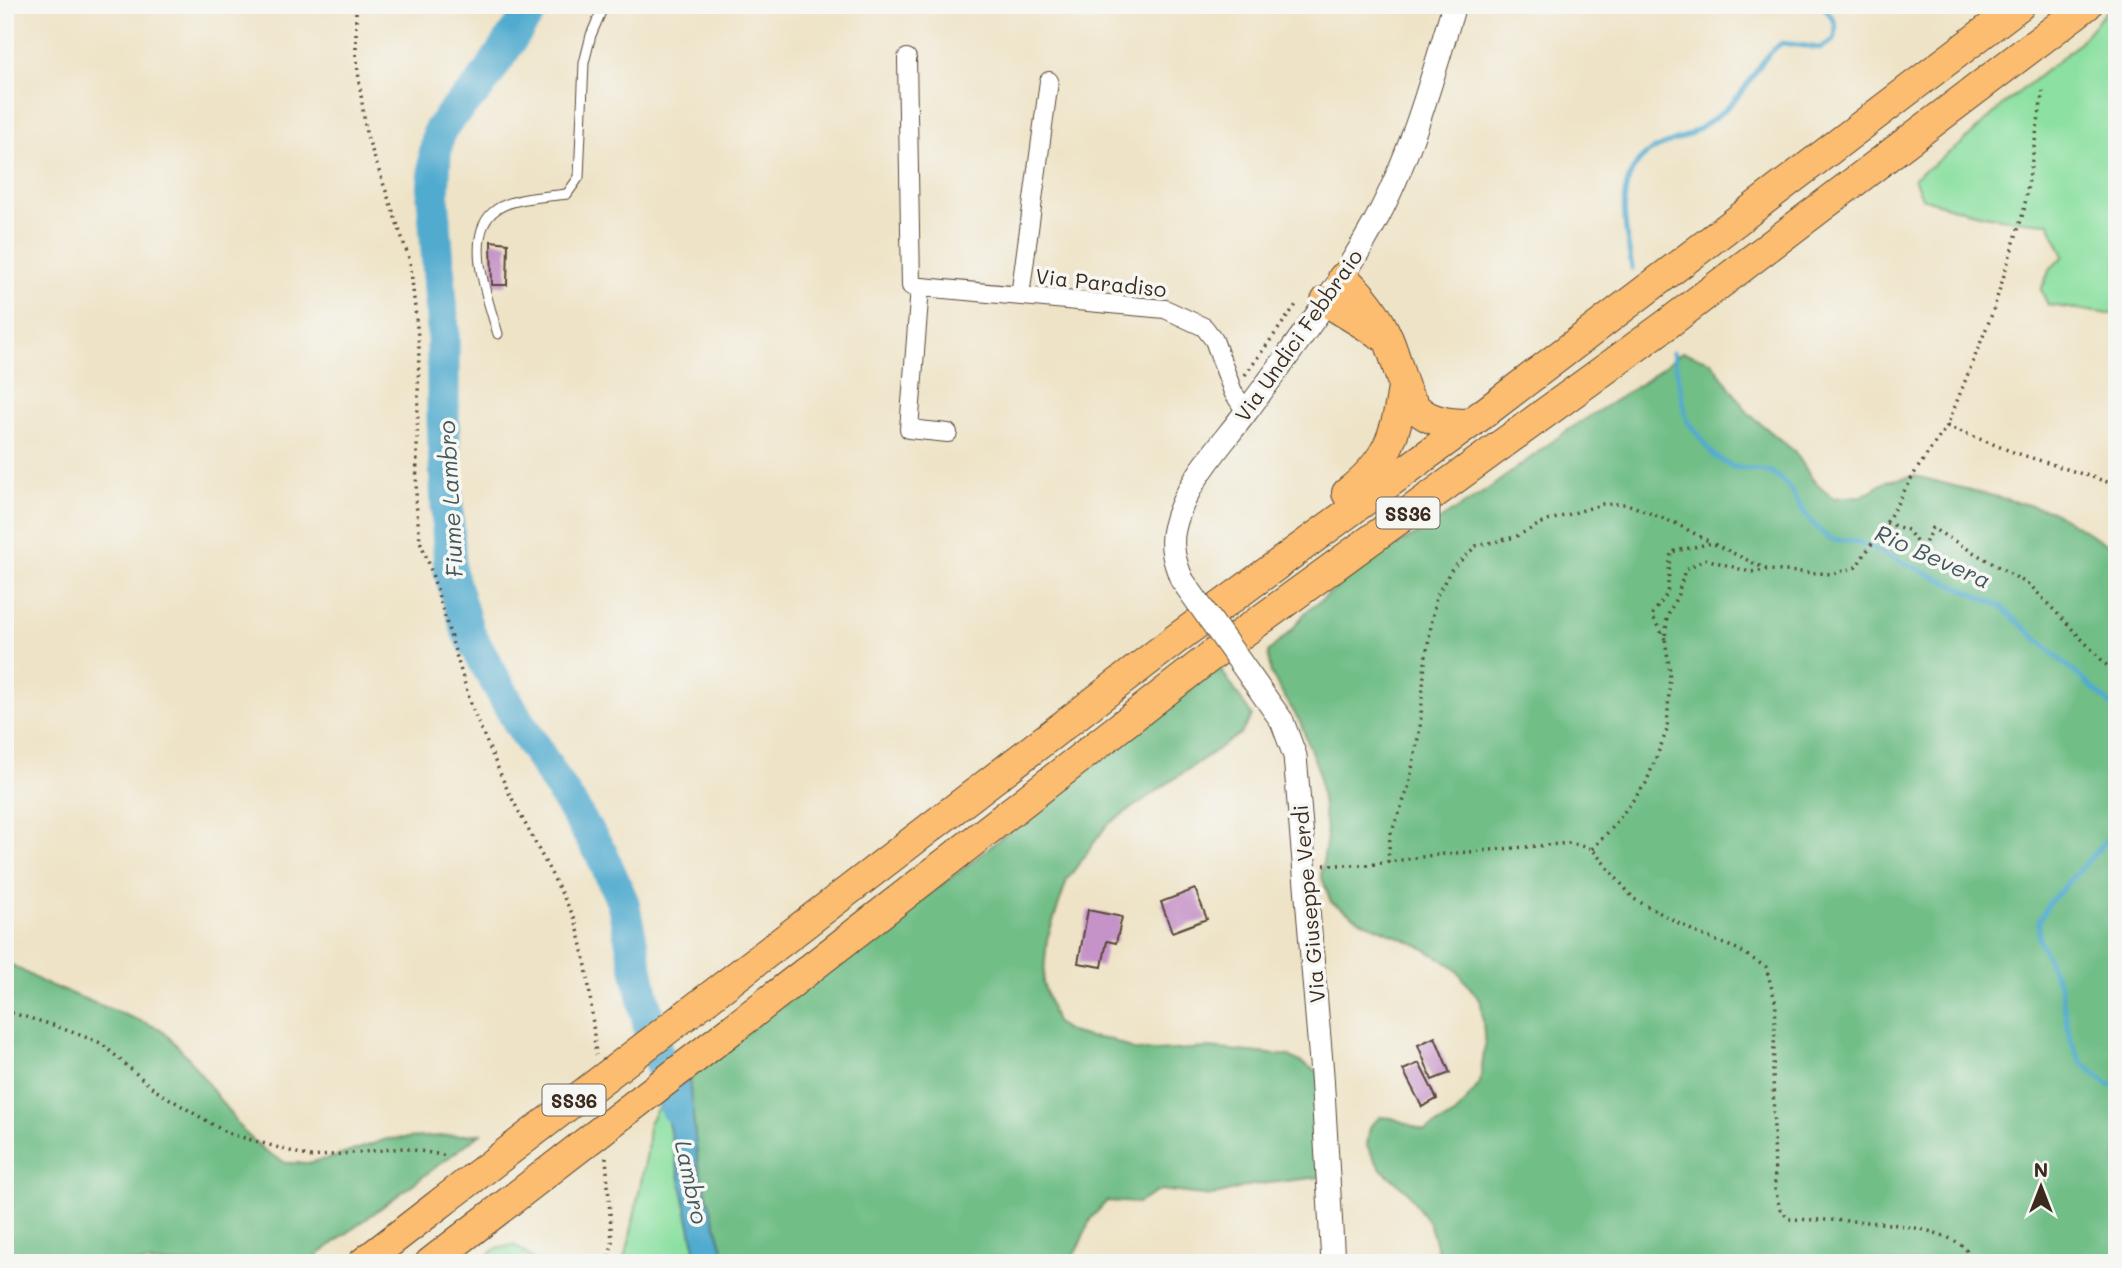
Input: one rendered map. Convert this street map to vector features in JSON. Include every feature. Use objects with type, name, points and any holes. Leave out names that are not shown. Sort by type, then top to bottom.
[{"type":"highway","name":"SS36","points":[[363,1263],[1176,639],[1467,424],[2020,5]]},
{"type":"highway","name":"SS36","points":[[430,1263],[1211,656],[1666,325],[2087,5]]},
{"type":"highway","points":[[1324,291],[1388,339],[1403,386],[1418,410],[1445,424],[1467,424]]},
{"type":"highway","points":[[1176,639],[1223,588],[1343,496],[1376,467],[1390,447],[1395,432],[1403,386]]},
{"type":"street","name":"Via Undici Febbraio","points":[[1182,580],[1172,546],[1179,516],[1208,462],[1246,412],[1324,291],[1375,222],[1402,166],[1454,5]]},
{"type":"street","points":[[906,58],[911,286],[920,287],[909,429],[948,433]]},
{"type":"street","name":"Via Paradiso","points":[[1020,296],[1049,81]]},
{"type":"street","name":"Via Paradiso","points":[[920,287],[1165,309],[1204,327],[1214,340],[1233,392],[1246,412]]},
{"type":"street","name":"Via Giuseppe Verdi","points":[[1182,580],[1282,721],[1295,756],[1322,1073],[1333,1263]]},
{"type":"lane","points":[[498,334],[480,269],[480,237],[489,219],[498,209],[521,201],[567,194],[579,177],[584,63],[591,35],[604,5]]},
{"type":"path","points":[[356,5],[356,56],[366,133],[410,261],[418,325],[416,502],[420,541],[471,708],[507,789],[574,917],[580,934],[595,1049]]},
{"type":"path","points":[[1592,849],[1612,828],[1646,783],[1667,730],[1670,672],[1665,639],[1667,617],[1685,570],[1706,559],[1750,572],[1768,569],[1833,574],[1856,567],[1947,426],[1992,314],[2024,210],[2043,90]]},
{"type":"path","points":[[1233,392],[1324,291]]},
{"type":"path","points":[[1947,426],[2013,453],[2117,485]]},
{"type":"path","points":[[1388,862],[1390,836],[1408,789],[1420,727],[1425,661],[1436,597],[1451,569],[1476,546],[1515,537],[1544,522],[1603,504],[1627,504],[1675,523],[1768,569]]},
{"type":"path","points":[[1886,523],[1908,530],[1922,550],[1932,528],[2031,586],[2117,676]]},
{"type":"path","points":[[1665,639],[1652,615],[1667,594],[1671,552],[1714,544]]},
{"type":"path","points":[[1305,866],[1368,865],[1434,855],[1570,843],[1592,849],[1634,899],[1699,934],[1737,949],[1766,967],[1776,1004],[1773,1133],[1775,1189],[1780,1209],[1789,1219],[1854,1222],[1927,1230],[1957,1242],[1979,1263]]},
{"type":"path","points":[[5,1011],[102,1043],[155,1090],[227,1133],[311,1157],[403,1148],[448,1156]]},
{"type":"path","points":[[606,1153],[612,1242],[608,1263]]},
{"type":"green space","points":[[2112,5],[2117,5],[2117,313],[2109,314],[2048,305],[2041,290],[2050,269],[2064,256],[2049,223],[1984,215],[1922,198],[1914,178],[1961,144],[2003,105],[2075,47]]},
{"type":"green space","points":[[1682,352],[1711,361],[1749,414],[1795,452],[1813,480],[1833,498],[1862,496],[1887,481],[1915,476],[2052,511],[2117,550],[2117,1263],[1441,1263],[1430,1225],[1407,1191],[1380,1168],[1367,1146],[1370,1126],[1380,1117],[1392,1118],[1425,1131],[1455,1115],[1480,1083],[1485,1045],[1481,1002],[1454,967],[1418,945],[1364,922],[1331,902],[1321,875],[1327,837],[1318,769],[1300,722],[1271,674],[1268,652],[1292,630],[1305,613],[1380,553],[1416,535],[1487,490],[1568,430],[1641,384]]},
{"type":"green space","points":[[1220,668],[1252,716],[1241,733],[1107,825],[1067,880],[1047,939],[1043,983],[1056,1023],[1070,1032],[1112,1040],[1133,1050],[1209,1048],[1289,1056],[1322,1074],[1328,1176],[1252,1185],[1212,1196],[1160,1190],[1138,1203],[1107,1201],[1091,1218],[1077,1250],[1067,1263],[727,1263],[698,1165],[689,1079],[969,864],[1107,751]]},
{"type":"green space","points":[[5,961],[44,983],[161,1029],[187,1056],[244,1132],[264,1150],[286,1163],[308,1163],[335,1157],[387,1139],[480,1134],[307,1263],[5,1263]]},
{"type":"green space","points":[[663,1099],[698,1263],[622,1263],[628,1247],[647,1152],[649,1123]]},
{"type":"green space","points":[[514,1245],[535,1263],[479,1263],[496,1249]]},
{"type":"water","name":"Lambro","points":[[689,1079],[698,1165],[727,1263],[698,1263],[663,1099]]},
{"type":"building","points":[[491,241],[508,243],[507,285],[492,285]]},
{"type":"building","points":[[1195,889],[1207,919],[1172,932],[1161,902]]},
{"type":"building","points":[[1088,910],[1122,917],[1116,943],[1107,941],[1102,967],[1078,963]]},
{"type":"building","points":[[1435,1037],[1450,1073],[1432,1080],[1418,1045]]},
{"type":"building","points":[[1419,1063],[1437,1099],[1422,1107],[1403,1070]]},
{"type":"waterway","name":"Fiume Lambro","points":[[534,5],[479,87],[439,131],[435,154],[433,197],[443,330],[443,419],[450,571],[468,632],[518,721],[601,853],[623,903],[652,1039],[676,1108]]},
{"type":"waterway","name":"Rio Bevera","points":[[1632,268],[1624,206],[1629,177],[1637,164],[1648,153],[1688,135],[1722,112],[1782,43],[1820,48],[1834,40],[1834,21],[1822,5]]},
{"type":"waterway","name":"Rio Bevera","points":[[1673,353],[1687,420],[1714,456],[1733,467],[1771,472],[1788,486],[1809,520],[1829,539],[1858,542],[2000,606],[2117,710]]},
{"type":"waterway","name":"Rio Bevera","points":[[2117,829],[2048,904],[2039,921],[2039,939],[2060,986],[2070,1039],[2081,1062],[2109,1085],[2117,1084]]}]
